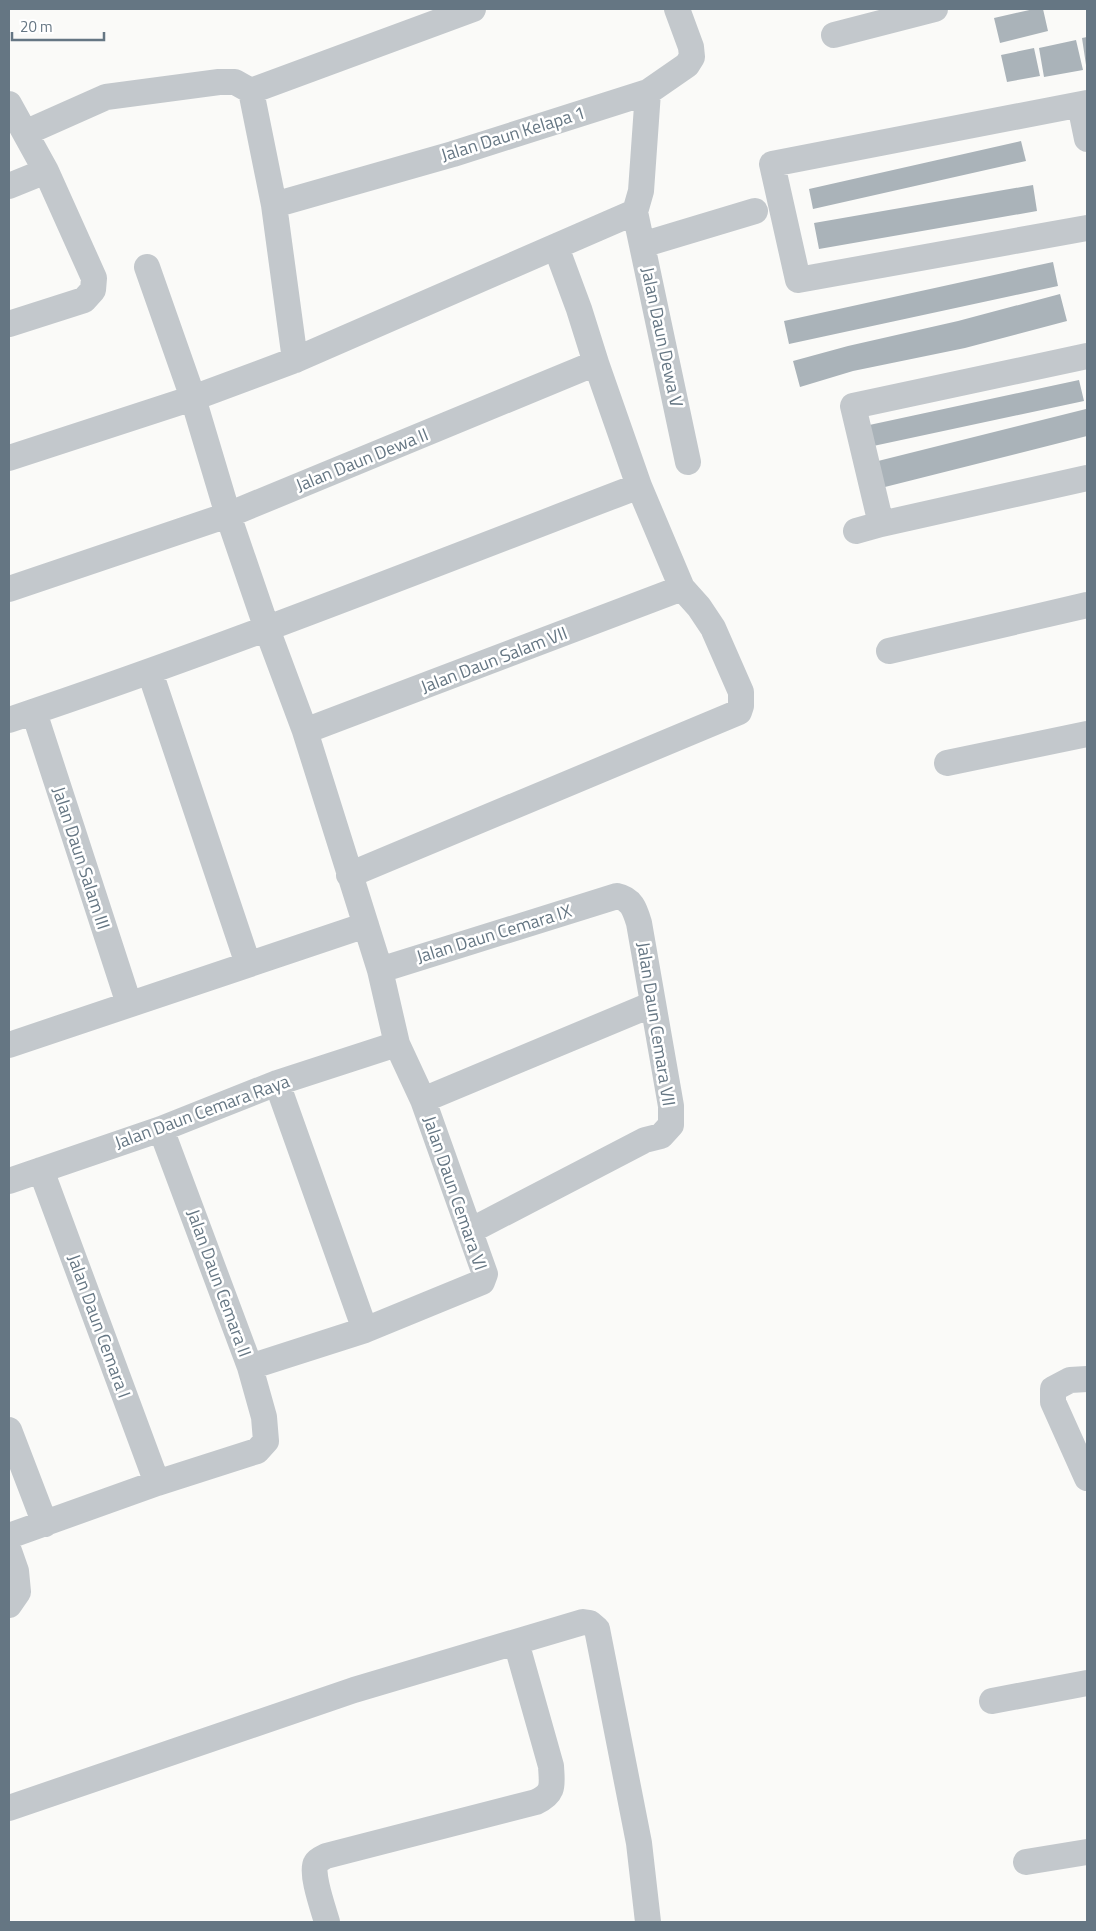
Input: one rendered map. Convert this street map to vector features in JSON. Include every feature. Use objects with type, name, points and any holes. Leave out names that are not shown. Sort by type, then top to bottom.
[{"type":"street","points":[[250,91],[473,9]]},
{"type":"street","name":"Jalan Daun Kelapa 1","points":[[274,205],[453,154],[648,92],[687,65],[692,58],[691,47],[677,9]]},
{"type":"street","points":[[834,35],[935,9]]},
{"type":"street","points":[[25,133],[106,97],[219,82],[235,82],[250,91],[274,205],[296,360]]},
{"type":"street","points":[[9,458],[192,398],[296,360],[635,212],[642,191],[648,92]]},
{"type":"street","points":[[9,104],[46,171],[94,278],[93,290],[84,300],[9,324]]},
{"type":"street","points":[[1087,138],[1083,104],[772,164],[798,280],[1087,228]]},
{"type":"street","points":[[9,186],[46,171]]},
{"type":"street","points":[[642,245],[755,211]]},
{"type":"street","name":"Jalan Daun Dewa V","points":[[635,212],[688,462]]},
{"type":"street","points":[[349,875],[739,712],[742,706],[741,692],[713,628],[699,607],[682,588],[640,486],[556,247]]},
{"type":"street","name":"Jalan Daun Cemara VI","points":[[147,267],[192,398],[228,515],[267,629],[305,731],[380,970],[396,1044],[423,1100],[485,1274],[482,1282],[365,1330],[250,1368]]},
{"type":"street","points":[[881,524],[853,406],[1087,356]]},
{"type":"street","name":"Jalan Daun Dewa II","points":[[9,589],[228,515],[596,363]]},
{"type":"street","points":[[856,531],[1087,478]]},
{"type":"street","points":[[9,720],[150,672],[267,629],[640,486]]},
{"type":"street","name":"Jalan Daun Salam VII","points":[[305,731],[682,588]]},
{"type":"street","points":[[889,651],[1087,605]]},
{"type":"street","points":[[150,672],[248,964]]},
{"type":"street","name":"Jalan Daun Salam III","points":[[34,712],[129,1004]]},
{"type":"street","points":[[946,763],[1087,734]]},
{"type":"street","name":"Jalan Daun Cemara VII","points":[[470,1231],[645,1140],[661,1136],[671,1126],[672,1106],[640,924],[631,902],[625,897],[617,896],[608,899]]},
{"type":"street","name":"Jalan Daun Cemara IX","points":[[380,970],[608,899]]},
{"type":"street","points":[[10,1042],[366,925]]},
{"type":"street","points":[[423,1100],[653,1004]]},
{"type":"street","name":"Jalan Daun Cemara Raya","points":[[9,1181],[161,1129],[277,1083],[396,1044]]},
{"type":"street","points":[[277,1083],[365,1330]]},
{"type":"street","name":"Jalan Daun Cemara II","points":[[157,1483],[256,1451],[266,1440],[264,1417],[250,1368],[161,1129]]},
{"type":"street","name":"Jalan Daun Cemara I","points":[[41,1170],[157,1483]]},
{"type":"street","points":[[1087,1379],[1070,1380],[1053,1389],[1053,1402],[1087,1478]]},
{"type":"street","points":[[9,1430],[22,1535],[16,1571],[18,1592],[9,1605]]},
{"type":"street","points":[[22,1535],[157,1483]]},
{"type":"street","points":[[9,1808],[354,1690],[583,1622],[590,1623],[597,1629],[639,1843],[648,1922]]},
{"type":"street","points":[[327,1922],[316,1883],[314,1865],[317,1861],[326,1856],[546,1798],[552,1788],[552,1766],[516,1642]]},
{"type":"street","points":[[992,1701],[1087,1683]]},
{"type":"street","points":[[1026,1862],[1087,1852]]},
{"type":"building","points":[[1034,9],[1043,9],[1048,31],[1000,43],[994,18]]},
{"type":"building","points":[[1087,37],[1087,65],[1086,65],[1082,38]]},
{"type":"building","points":[[1076,40],[1083,70],[1044,77],[1039,48]]},
{"type":"building","points":[[1034,48],[1040,76],[1007,82],[1001,55]]},
{"type":"building","points":[[1021,141],[1026,161],[813,209],[809,189]]},
{"type":"building","points":[[1033,185],[1037,211],[819,249],[814,223]]},
{"type":"building","points":[[1053,262],[1058,286],[789,344],[784,321]]},
{"type":"building","points":[[1060,294],[1067,321],[965,348],[853,371],[800,387],[793,361]]},
{"type":"building","points":[[1079,380],[1084,401],[864,448],[860,427]]},
{"type":"building","points":[[1086,409],[1087,436],[873,490],[866,464]]}]
